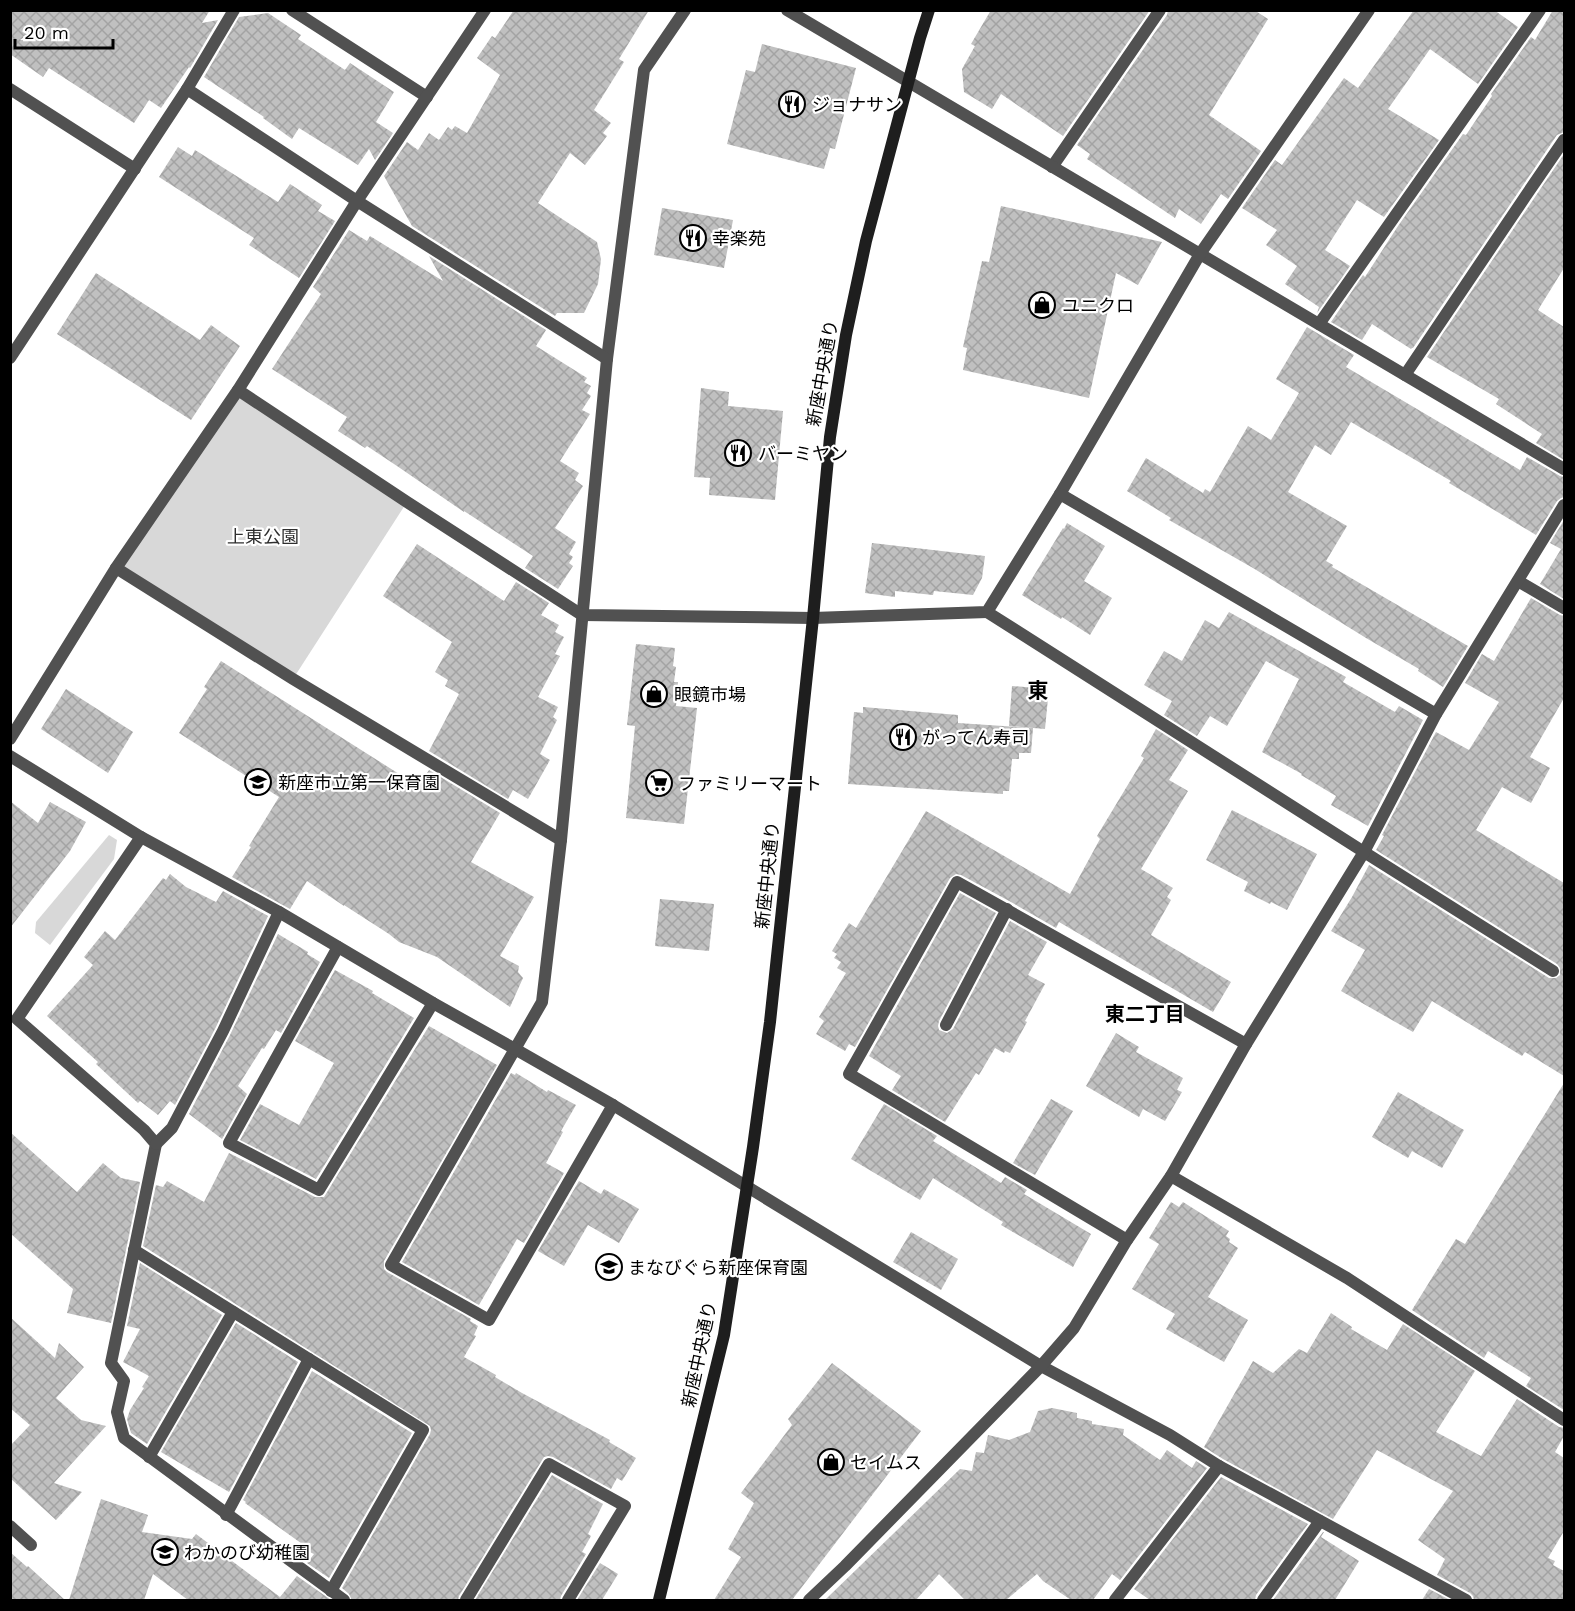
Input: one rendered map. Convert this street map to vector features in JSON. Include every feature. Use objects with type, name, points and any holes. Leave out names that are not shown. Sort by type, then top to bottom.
[{"type":"street","points":[[10,358],[187,89],[234,10]]},
{"type":"street","points":[[292,10],[427,97]]},
{"type":"street","points":[[10,739],[116,568],[238,390],[357,201],[485,10]]},
{"type":"street","points":[[613,1105],[489,1320],[391,1265],[542,1002],[561,840],[608,359],[644,70],[685,10]]},
{"type":"street","points":[[787,10],[1564,469]]},
{"type":"street","name":"新座中央通り","points":[[659,1600],[724,1335],[747,1187],[770,1022],[830,437],[846,335],[866,241],[929,10]]},
{"type":"street","points":[[1052,167],[1160,10]]},
{"type":"street","points":[[987,612],[1060,494],[1200,254],[1369,10]]},
{"type":"street","points":[[1319,324],[1540,10]]},
{"type":"street","points":[[10,89],[135,169]]},
{"type":"street","points":[[187,89],[357,201],[608,359]]},
{"type":"street","points":[[1405,375],[1564,140]]},
{"type":"street","points":[[238,390],[582,615],[813,618],[987,612],[1553,971]]},
{"type":"street","points":[[1060,494],[1436,714]]},
{"type":"street","points":[[809,1600],[1041,1366],[1074,1328],[1127,1240],[1171,1176],[1246,1044],[1364,852],[1436,714],[1564,505]]},
{"type":"street","points":[[116,568],[292,679],[561,840]]},
{"type":"street","points":[[1518,581],[1564,608]]},
{"type":"street","points":[[10,756],[141,837],[279,912],[613,1105],[1041,1366],[1466,1600]]},
{"type":"street","points":[[141,837],[17,1019],[144,1130],[156,1144]]},
{"type":"street","points":[[1127,1240],[849,1074],[957,882],[1246,1044]]},
{"type":"street","points":[[946,1025],[1006,909]]},
{"type":"street","points":[[279,912],[223,1031],[172,1128],[156,1144],[111,1363],[124,1381],[117,1412],[124,1438],[344,1600]]},
{"type":"street","points":[[338,947],[229,1143],[319,1190],[433,1003]]},
{"type":"street","points":[[1171,1176],[1347,1278],[1564,1420]]},
{"type":"street","points":[[134,1250],[423,1430],[331,1591]]},
{"type":"street","points":[[149,1457],[232,1312]]},
{"type":"street","points":[[226,1515],[309,1359]]},
{"type":"street","points":[[466,1600],[549,1464],[625,1506],[568,1600]]},
{"type":"street","points":[[1115,1600],[1219,1466]]},
{"type":"street","points":[[1263,1600],[1320,1521]]},
{"type":"street","points":[[10,1526],[31,1545]]},
{"type":"green space","name":"上東公園","points":[[238,390],[407,502],[293,679],[116,568]]},
{"type":"green space","points":[[109,835],[117,840],[114,859],[50,945],[35,933],[36,922]]},
{"type":"building","points":[[10,10],[210,10],[202,23],[218,20],[190,68],[161,108],[149,100],[134,123],[49,68],[43,77],[10,54]]},
{"type":"building","points":[[514,10],[649,10],[619,59],[624,62],[594,110],[611,123],[603,133],[607,136],[585,165],[570,153],[538,203],[597,242],[601,259],[598,284],[584,313],[557,313],[555,316],[412,226],[384,176],[407,142],[418,150],[429,133],[439,140],[448,127],[452,130],[455,126],[467,133],[500,75],[477,58],[492,36],[495,38]]},
{"type":"building","points":[[991,10],[1150,10],[1063,136],[1001,94],[992,109],[964,92],[962,69],[975,46],[971,44]]},
{"type":"building","points":[[1168,10],[1254,10],[1268,19],[1209,115],[1261,151],[1228,199],[1221,194],[1201,224],[1179,209],[1175,218],[1087,159],[1090,154],[1077,145],[1167,15]]},
{"type":"building","points":[[1414,10],[1494,10],[1518,27],[1478,84],[1430,49],[1388,109],[1439,140],[1384,217],[1357,200],[1325,250],[1350,266],[1317,313],[1319,307],[1285,284],[1297,266],[1266,245],[1277,230],[1242,208],[1275,160],[1282,165],[1344,78],[1358,88]]},
{"type":"building","points":[[1553,10],[1564,10],[1564,132],[1557,135],[1413,348],[1411,349],[1372,324],[1362,340],[1331,322],[1363,275],[1365,277],[1463,134],[1466,135],[1492,96],[1491,94],[1531,37],[1535,40]]},
{"type":"building","points":[[268,13],[301,35],[298,39],[345,70],[350,63],[394,92],[376,122],[393,133],[375,160],[369,149],[358,165],[299,128],[292,139],[264,117],[204,77],[239,17]]},
{"type":"building","name":"ジョナサン","points":[[762,44],[856,68],[835,149],[830,148],[824,169],[727,144],[746,70],[755,72]]},
{"type":"building","points":[[178,147],[192,156],[195,150],[278,202],[290,184],[322,205],[318,211],[335,221],[299,278],[249,245],[254,238],[159,177]]},
{"type":"building","points":[[1564,154],[1564,268],[1538,310],[1564,327],[1564,460],[1536,443],[1542,434],[1496,404],[1499,399],[1427,357]]},
{"type":"building","name":"ユニクロ","points":[[1001,206],[1162,242],[1138,285],[1116,273],[1089,398],[963,370],[967,348],[963,347],[982,261],[989,262]]},
{"type":"building","name":"幸楽苑","points":[[662,208],[733,220],[724,268],[654,255]]},
{"type":"building","points":[[349,230],[367,241],[370,236],[443,281],[429,256],[546,330],[536,346],[587,378],[584,382],[591,386],[587,393],[591,396],[582,410],[590,414],[560,461],[579,473],[575,480],[583,486],[555,528],[576,542],[569,554],[573,557],[569,563],[573,566],[558,589],[525,568],[533,556],[367,446],[365,448],[338,431],[347,417],[272,369],[321,294],[313,287]]},
{"type":"building","points":[[96,273],[200,340],[211,325],[240,346],[191,420],[57,334]]},
{"type":"building","points":[[1307,327],[1354,355],[1346,367],[1520,470],[1527,457],[1564,477],[1564,497],[1557,501],[1536,535],[1351,422],[1331,455],[1315,445],[1288,492],[1347,526],[1326,561],[1333,565],[1332,567],[1468,646],[1443,687],[1418,671],[1419,669],[1169,520],[1171,518],[1127,491],[1146,458],[1203,493],[1205,489],[1210,492],[1248,426],[1271,440],[1299,393],[1276,379]]},
{"type":"building","name":"バーミヤン","points":[[701,388],[729,392],[728,406],[783,411],[775,500],[709,495],[710,478],[694,477]]},
{"type":"building","points":[[1564,520],[1564,599],[1540,584],[1561,549],[1550,543]]},
{"type":"building","points":[[1067,523],[1105,546],[1084,581],[1112,598],[1090,635],[1022,595]]},
{"type":"building","points":[[872,543],[985,556],[982,578],[973,595],[934,591],[933,595],[895,591],[895,597],[865,593]]},
{"type":"building","points":[[417,544],[504,601],[516,582],[549,603],[541,615],[559,625],[555,632],[564,637],[555,654],[560,656],[538,697],[558,707],[553,717],[557,720],[540,754],[550,760],[528,799],[513,790],[508,799],[429,751],[459,694],[445,686],[448,680],[435,672],[452,642],[383,596]]},
{"type":"building","points":[[1531,598],[1564,616],[1564,698],[1530,757],[1550,768],[1531,803],[1502,787],[1476,830],[1564,883],[1564,1076],[1525,1052],[1522,1056],[1432,1001],[1413,1032],[1341,991],[1365,950],[1331,931],[1369,865],[1549,978],[1556,978],[1560,975],[1560,968],[1557,964],[1376,850],[1436,732],[1469,750],[1499,702],[1465,683],[1482,654],[1494,661]]},
{"type":"building","points":[[1229,612],[1346,677],[1343,682],[1395,712],[1399,706],[1423,720],[1368,826],[1331,805],[1336,796],[1262,752],[1299,679],[1266,661],[1227,726],[1210,716],[1197,736],[1164,715],[1172,701],[1144,685],[1164,651],[1182,661],[1205,620],[1219,628]]},
{"type":"building","points":[[636,644],[675,648],[674,682],[678,682],[676,706],[697,708],[684,824],[626,818],[635,726],[627,725]]},
{"type":"building","points":[[221,661],[418,786],[429,770],[500,813],[471,862],[534,897],[500,956],[519,966],[518,972],[523,978],[510,1007],[437,957],[399,942],[307,881],[290,909],[232,877],[279,797],[179,733],[207,689],[204,687]]},
{"type":"building","points":[[1012,686],[1037,688],[1036,697],[1048,698],[1045,729],[1009,726]]},
{"type":"building","points":[[66,689],[133,732],[108,773],[41,729]]},
{"type":"building","points":[[863,707],[958,715],[958,723],[1033,728],[1031,753],[1019,753],[1019,759],[1012,759],[1009,791],[1003,791],[1003,794],[848,784],[854,712],[863,713]]},
{"type":"building","points":[[1156,729],[1188,750],[1169,780],[1188,791],[1141,869],[1173,888],[1167,897],[1171,900],[1151,935],[1231,982],[1213,1012],[1059,922],[1056,928],[956,874],[950,878],[855,1047],[849,1044],[845,1051],[816,1034],[824,1021],[819,1017],[846,973],[837,968],[841,962],[834,958],[837,954],[832,951],[849,923],[856,928],[926,811],[1070,894],[1100,839],[1097,836],[1144,758],[1141,756]]},
{"type":"building","points":[[10,801],[38,823],[50,802],[86,822],[70,851],[10,928]]},
{"type":"building","points":[[1232,810],[1317,854],[1287,910],[1244,891],[1248,882],[1206,860]]},
{"type":"building","points":[[170,874],[186,887],[216,902],[223,891],[268,916],[216,1027],[175,1105],[170,1101],[158,1115],[140,1101],[138,1103],[96,1064],[98,1062],[47,1016],[93,965],[84,957],[105,931],[115,940],[163,878],[166,880]]},
{"type":"building","points":[[960,893],[996,913],[939,1021],[939,1030],[947,1033],[953,1029],[1010,921],[1047,942],[1028,975],[1045,984],[1010,1053],[1005,1051],[1004,1053],[995,1048],[979,1075],[976,1073],[945,1122],[892,1090],[901,1076],[869,1056]]},
{"type":"building","points":[[660,899],[714,904],[709,951],[655,946]]},
{"type":"building","points":[[278,934],[320,962],[281,1033],[276,1030],[238,1086],[247,1094],[222,1139],[189,1114]]},
{"type":"building","points":[[335,970],[414,1018],[316,1179],[240,1140],[260,1104],[299,1125],[334,1063],[295,1041]]},
{"type":"building","points":[[429,1026],[497,1065],[384,1261],[384,1269],[471,1319],[470,1321],[478,1326],[474,1335],[476,1336],[464,1357],[522,1393],[610,1440],[609,1442],[636,1458],[622,1481],[617,1478],[611,1489],[553,1457],[544,1457],[458,1600],[352,1600],[342,1588],[430,1434],[430,1426],[143,1246],[156,1185],[163,1187],[167,1181],[204,1202],[229,1153],[315,1197],[324,1197]]},
{"type":"building","points":[[1116,1033],[1139,1047],[1136,1052],[1183,1078],[1177,1090],[1182,1092],[1165,1121],[1143,1109],[1139,1117],[1086,1086]]},
{"type":"building","points":[[511,1073],[515,1075],[516,1073],[547,1092],[548,1090],[576,1105],[546,1163],[564,1173],[524,1243],[517,1239],[479,1305],[402,1262]]},
{"type":"building","points":[[1564,1083],[1564,1410],[1526,1386],[1531,1378],[1488,1351],[1484,1358],[1412,1310],[1456,1239],[1465,1244]]},
{"type":"building","points":[[1398,1092],[1464,1130],[1442,1168],[1412,1151],[1408,1158],[1372,1137]]},
{"type":"building","points":[[1051,1099],[1073,1111],[1035,1175],[1013,1163]]},
{"type":"building","points":[[884,1104],[937,1136],[933,1141],[1001,1183],[1005,1177],[1027,1190],[1024,1194],[1091,1234],[1073,1267],[1001,1225],[1003,1222],[933,1178],[920,1200],[851,1159]]},
{"type":"building","points":[[10,1132],[77,1192],[103,1163],[121,1178],[140,1182],[111,1323],[67,1313],[73,1289],[10,1233]]},
{"type":"building","points":[[579,1181],[601,1194],[604,1189],[639,1209],[619,1243],[588,1225],[564,1266],[538,1251]]},
{"type":"building","points":[[1171,1202],[1179,1207],[1183,1202],[1229,1231],[1226,1236],[1230,1239],[1229,1242],[1238,1248],[1208,1297],[1248,1320],[1224,1362],[1166,1329],[1175,1314],[1132,1289],[1159,1244],[1149,1238]]},
{"type":"building","points":[[911,1232],[958,1259],[941,1290],[893,1262]]},
{"type":"building","points":[[140,1263],[222,1315],[147,1444],[131,1433],[127,1419],[149,1376],[123,1362],[140,1329],[127,1326]]},
{"type":"building","points":[[1331,1313],[1352,1327],[1351,1329],[1387,1350],[1403,1324],[1475,1371],[1436,1432],[1481,1456],[1517,1399],[1564,1428],[1564,1436],[1555,1452],[1564,1458],[1564,1531],[1548,1558],[1555,1561],[1553,1565],[1564,1571],[1564,1600],[1474,1600],[1470,1593],[1437,1575],[1445,1559],[1418,1540],[1453,1491],[1377,1450],[1333,1519],[1204,1447],[1253,1361],[1273,1373],[1299,1349],[1307,1353]]},
{"type":"building","points":[[10,1317],[55,1358],[59,1343],[84,1367],[56,1398],[81,1420],[106,1426],[54,1483],[82,1492],[56,1520],[10,1478],[10,1446],[30,1425],[10,1408]]},
{"type":"building","points":[[236,1323],[298,1362],[229,1492],[161,1452]]},
{"type":"building","name":"セイムス","points":[[832,1363],[921,1431],[792,1600],[714,1600],[741,1557],[728,1549],[754,1503],[741,1493],[792,1425],[788,1419]]},
{"type":"building","points":[[312,1371],[412,1433],[329,1578],[307,1563],[314,1554],[303,1549],[305,1546],[243,1500]]},
{"type":"building","points":[[1052,1408],[1077,1413],[1077,1418],[1092,1421],[1092,1424],[1124,1429],[1123,1435],[1160,1460],[1167,1450],[1192,1468],[1196,1461],[1207,1468],[1120,1580],[1112,1574],[1093,1600],[1071,1600],[1043,1581],[1037,1574],[1006,1600],[965,1600],[939,1574],[916,1600],[825,1600],[960,1469],[972,1471],[976,1452],[984,1453],[988,1435],[1009,1440],[1030,1432],[1038,1411]]},
{"type":"building","points":[[552,1475],[603,1504],[588,1534],[591,1536],[582,1552],[586,1554],[560,1600],[475,1600]]},
{"type":"building","points":[[1221,1477],[1308,1524],[1256,1595],[1255,1600],[1150,1600],[1134,1589]]},
{"type":"building","name":"わかのび幼稚園","points":[[101,1499],[148,1515],[142,1532],[192,1539],[196,1534],[280,1597],[297,1576],[331,1600],[188,1600],[153,1574],[144,1600],[69,1600]]},
{"type":"building","points":[[1323,1532],[1321,1537],[1359,1561],[1335,1600],[1273,1600]]},
{"type":"building","points":[[10,1552],[28,1566],[65,1600],[10,1600]]},
{"type":"building","points":[[600,1563],[618,1574],[602,1600],[577,1600]]},
{"type":"building","points":[[1429,1589],[1450,1600],[1422,1600]]},
{"type":"place","name":"ジョナサン","points":[[792,104]]},
{"type":"place","name":"幸楽苑","points":[[693,238]]},
{"type":"place","name":"ユニクロ","points":[[1042,305]]},
{"type":"place","name":"バーミヤン","points":[[738,453]]},
{"type":"place","name":"眼鏡市場","points":[[654,694]]},
{"type":"place","name":"がってん寿司","points":[[903,737]]},
{"type":"place","name":"新座市立第一保育園","points":[[258,782]]},
{"type":"place","name":"ファミリーマート","points":[[659,783]]},
{"type":"place","name":"まなびぐら新座保育園","points":[[609,1267]]},
{"type":"place","name":"セイムス","points":[[831,1462]]},
{"type":"place","name":"わかのび幼稚園","points":[[165,1552]]},
{"type":"district","name":"東","points":[[1038,690]]},
{"type":"district","name":"東二丁目","points":[[1145,1014]]}]
